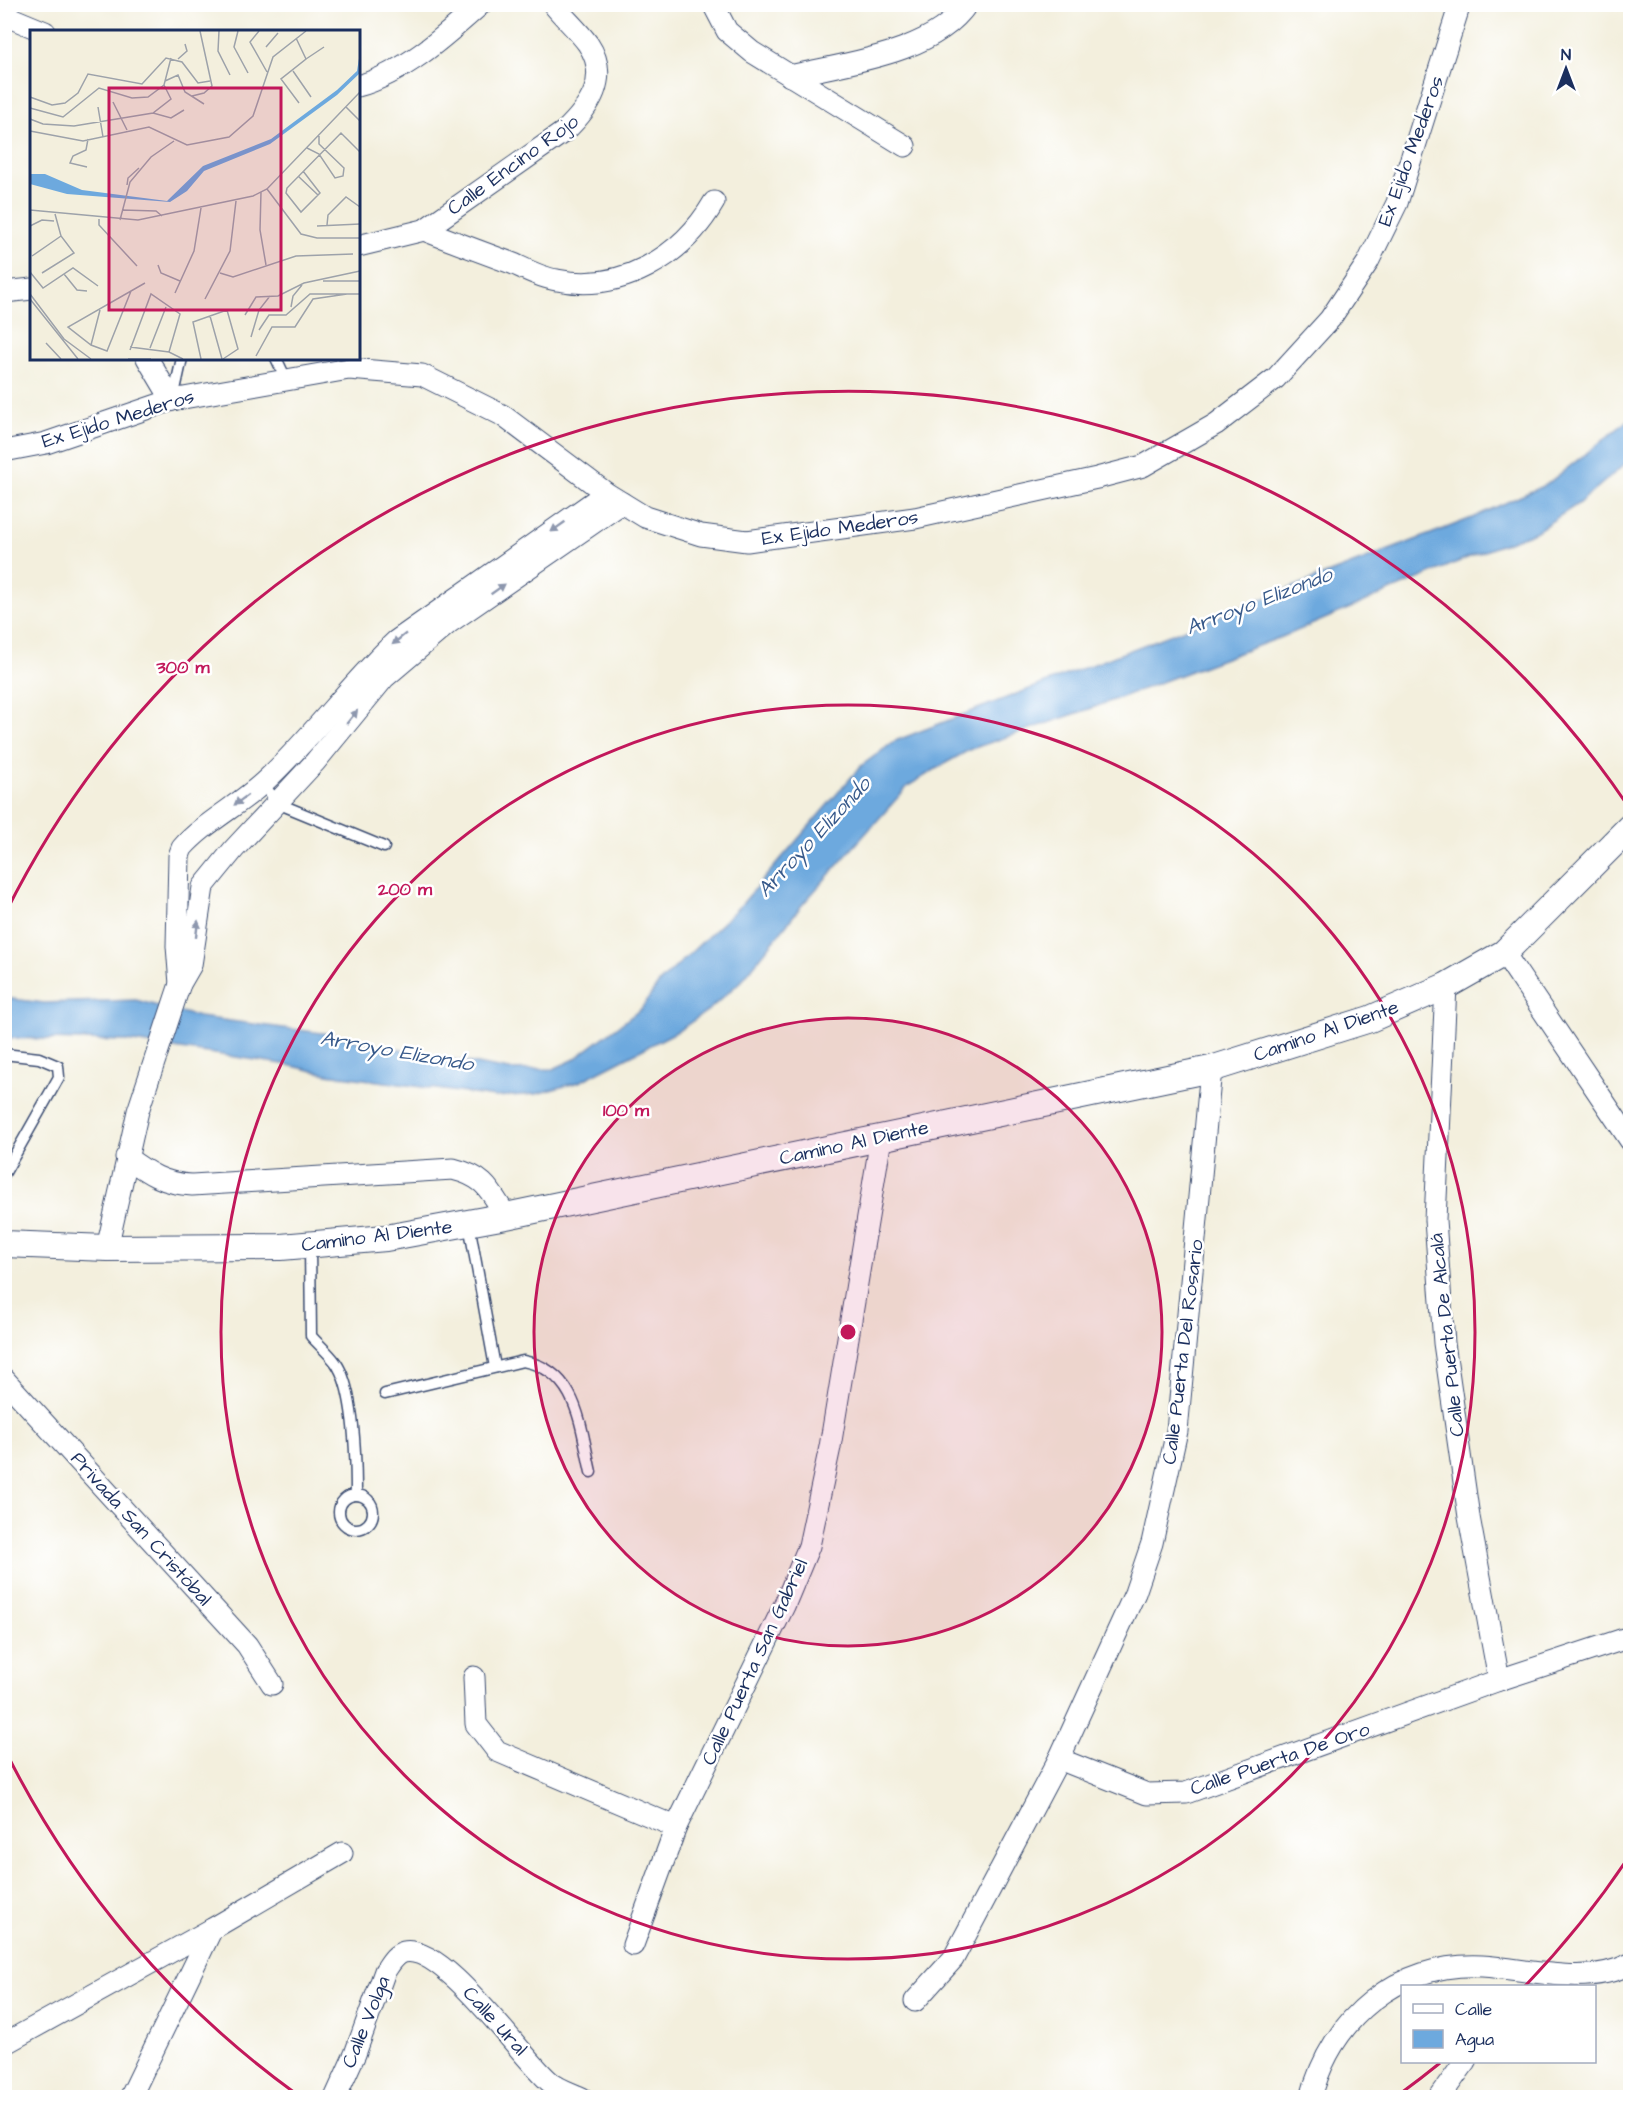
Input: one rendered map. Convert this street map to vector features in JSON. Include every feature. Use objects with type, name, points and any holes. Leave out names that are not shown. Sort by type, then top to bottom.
[{"type":"street","points":[[360,85],[376,81],[403,67],[481,4]]},
{"type":"street","name":"Calle Encino Rojo","points":[[360,246],[424,230],[565,131],[585,111],[596,83],[594,57],[588,44],[553,4]]},
{"type":"street","points":[[713,4],[727,31],[752,52],[905,146]]},
{"type":"street","points":[[790,76],[911,47],[960,14],[967,4]]},
{"type":"street","name":"Ex Ejido Mederos","points":[[4,451],[46,443],[172,399],[349,369],[422,375],[502,415],[614,498],[645,517],[701,535],[747,541],[915,518],[1143,466],[1216,424],[1276,378],[1330,319],[1368,262],[1397,203],[1460,4]]},
{"type":"street","points":[[4,15],[40,30]]},
{"type":"street","points":[[424,230],[556,280],[589,283],[618,279],[653,264],[670,253],[700,225],[714,202]]},
{"type":"street","points":[[4,292],[30,289]]},
{"type":"street","points":[[148,360],[172,399]]},
{"type":"street","points":[[178,990],[177,946],[182,848],[214,820],[263,783],[300,747],[365,670],[396,641],[445,615],[614,498]]},
{"type":"street","points":[[107,1248],[126,1157],[148,1080],[178,990],[191,965],[203,887],[234,849],[315,762],[384,678],[445,615]]},
{"type":"street","points":[[214,820],[234,849]]},
{"type":"street","name":"Camino Al Diente","points":[[4,1244],[107,1248],[310,1245],[386,1238],[469,1224],[1211,1069],[1370,1019],[1446,986],[1504,953],[1630,827]]},
{"type":"street","points":[[179,880],[203,887]]},
{"type":"street","points":[[1504,953],[1630,1140]]},
{"type":"street","name":"Calle Puerta De Alcalá","points":[[1446,986],[1435,1220],[1444,1343],[1469,1517],[1499,1680]]},
{"type":"street","name":"Calle Puerta Del Rosario","points":[[915,2001],[953,1959],[1059,1760],[1135,1593],[1165,1494],[1177,1431],[1211,1069]]},
{"type":"street","name":"Calle Puerta San Gabriel","points":[[633,1945],[676,1827],[784,1606],[809,1546],[830,1448],[881,1137]]},
{"type":"street","points":[[126,1157],[161,1180],[172,1184],[192,1185],[453,1169],[471,1173],[485,1183],[506,1216]]},
{"type":"street","name":"Privada San Cristóbal","points":[[4,1379],[248,1646],[272,1684]]},
{"type":"street","name":"Calle Puerta De Oro","points":[[1059,1760],[1147,1794],[1186,1793],[1499,1680],[1630,1637]]},
{"type":"street","points":[[474,1677],[476,1724],[497,1751],[676,1827]]},
{"type":"street","points":[[4,2044],[212,1929],[342,1853]]},
{"type":"street","points":[[130,2097],[212,1929]]},
{"type":"street","name":"Calle Ural","points":[[404,1952],[420,1954],[433,1960],[455,1978],[546,2090],[582,2097]]},
{"type":"street","name":"Calle Volga","points":[[335,2097],[355,2054],[386,1971],[393,1959],[404,1952]]},
{"type":"street","points":[[1311,2097],[1330,2051],[1350,2019],[1373,1998],[1404,1982],[1444,1968],[1480,1966],[1526,1979],[1614,1972],[1630,1964]]},
{"type":"street","points":[[1439,2097],[1464,2063]]},
{"type":"lane","points":[[172,399],[182,360]]},
{"type":"lane","points":[[277,360],[286,379]]},
{"type":"lane","points":[[263,783],[277,803],[384,847]]},
{"type":"lane","points":[[4,1054],[39,1058],[58,1066],[59,1077],[4,1174]]},
{"type":"lane","points":[[469,1224],[495,1367]]},
{"type":"lane","points":[[310,1245],[311,1336],[337,1364],[344,1378],[356,1450],[356,1495]]},
{"type":"lane","points":[[385,1394],[523,1361],[540,1364],[557,1375],[570,1393],[591,1472]]},
{"type":"water","name":"Arroyo Elizondo","points":[[1630,419],[1630,460],[1578,504],[1535,532],[1474,555],[1292,633],[1092,708],[971,749],[908,786],[802,905],[743,979],[710,1009],[678,1031],[579,1082],[536,1094],[495,1097],[327,1074],[283,1064],[126,1041],[5,1038],[5,998],[44,1003],[136,1000],[199,1017],[330,1034],[369,1044],[509,1070],[553,1069],[573,1060],[641,1009],[659,983],[742,904],[861,766],[895,741],[1472,518],[1547,484]]}]
